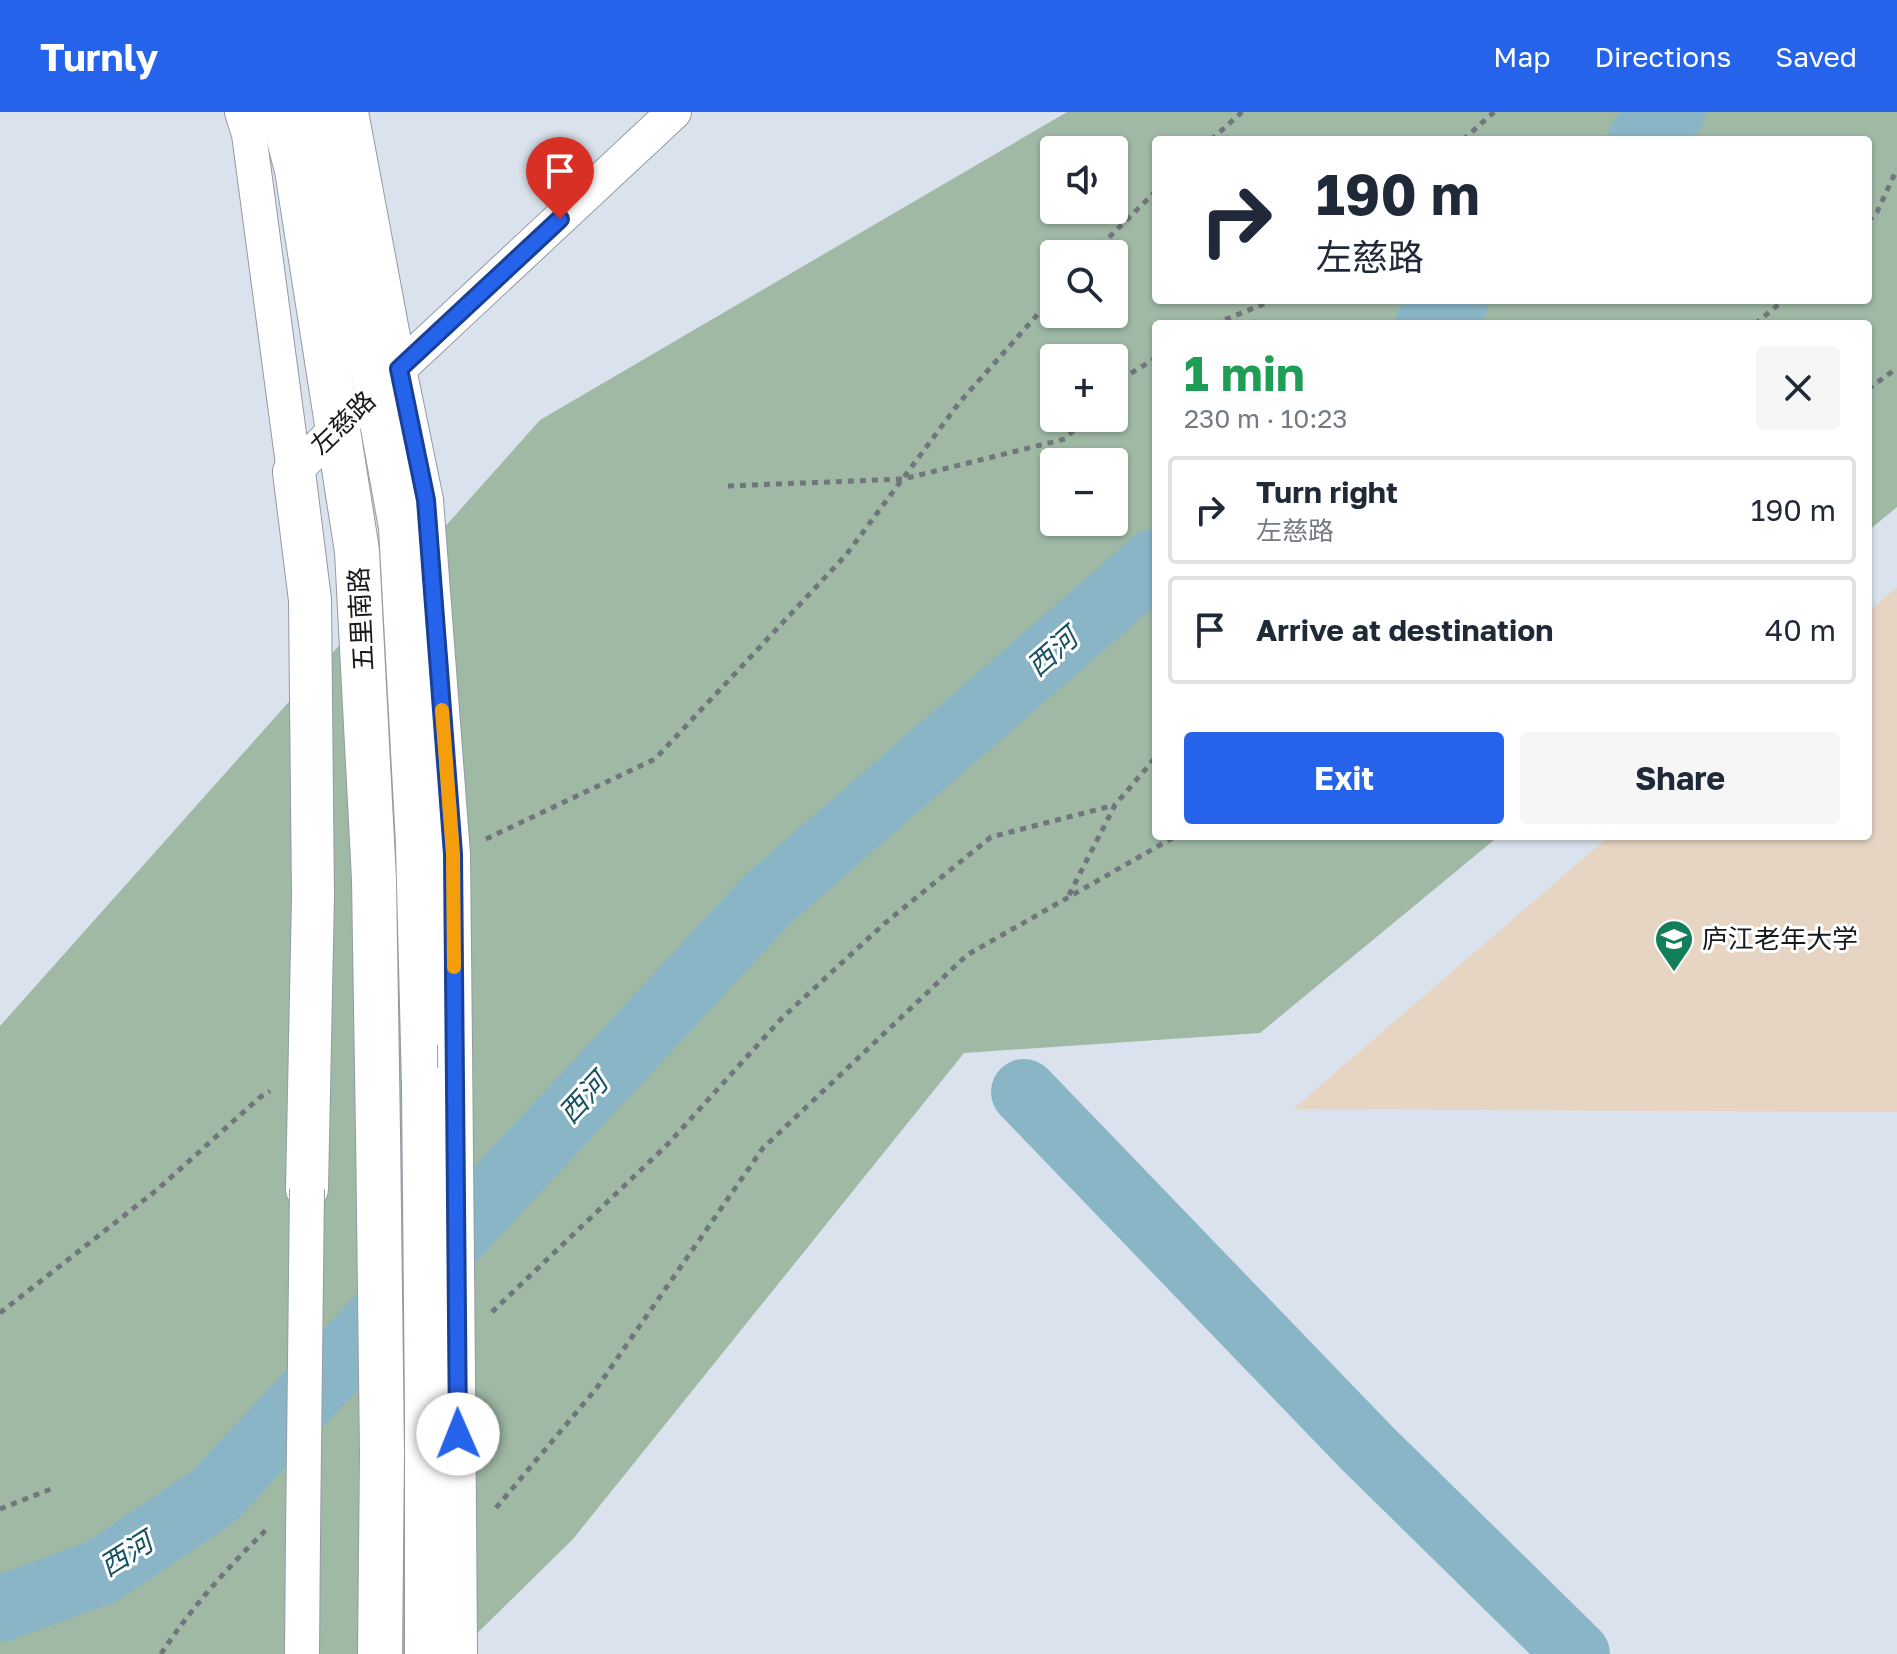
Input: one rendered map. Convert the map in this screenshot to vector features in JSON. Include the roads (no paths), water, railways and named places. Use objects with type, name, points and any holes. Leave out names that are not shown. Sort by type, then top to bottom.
[{"type":"main road","name":"五里南路","points":[[282,112],[297,170],[357,551],[374,879],[382,1453],[380,1654]]},
{"type":"main road","name":"五里南路","points":[[326,112],[388,380],[401,527],[418,844],[424,1085],[427,1654]]},
{"type":"street","points":[[242,112],[249,134],[310,600],[313,896],[302,1654]]},
{"type":"street","points":[[351,112],[388,380],[426,500],[453,854],[460,1654]]},
{"type":"street","name":"左慈路","points":[[294,472],[338,426],[674,112]]},
{"type":"waterway","name":"西河","points":[[1645,136],[1672,112]]},
{"type":"waterway","name":"西河","points":[[1433,320],[1451,304]]},
{"type":"waterway","name":"西河","points":[[0,1609],[101,1572],[214,1496],[768,899],[1152,564]]},
{"type":"waterway","points":[[1024,1092],[1367,1448],[1577,1654]]},
{"type":"place","name":"庐江老年大学","points":[[1674,973]]}]
